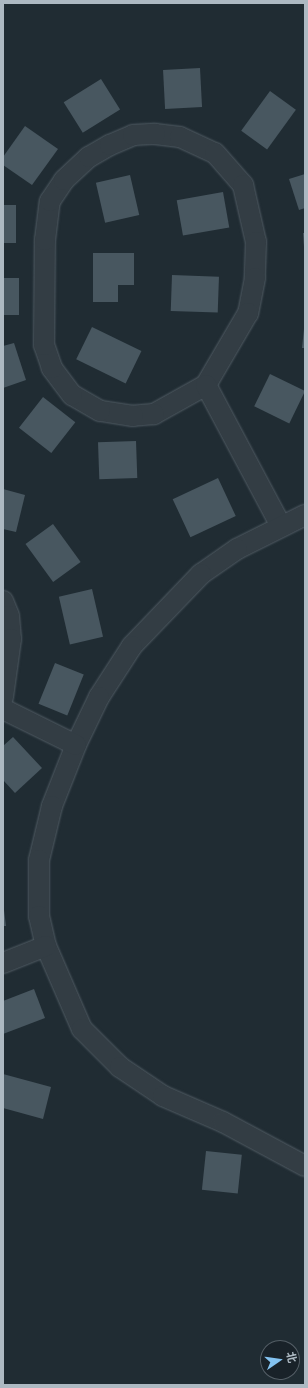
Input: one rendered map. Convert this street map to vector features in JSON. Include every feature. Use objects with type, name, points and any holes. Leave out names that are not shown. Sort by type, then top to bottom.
[{"type":"lane","points":[[133,135],[180,137],[215,153],[243,185],[256,242],[248,313],[206,385],[154,414],[133,416],[100,410],[72,395],[52,368],[44,345],[45,240],[50,200],[64,180],[89,157],[133,135]]},
{"type":"lane","points":[[206,385],[281,526]]},
{"type":"lane","points":[[305,515],[281,526],[201,574],[132,646],[99,697],[76,745],[52,806],[39,860],[39,916],[46,946],[82,1030],[120,1067],[163,1096],[223,1122],[305,1166]]},
{"type":"lane","points":[[3,601],[9,616],[11,639],[3,697]]},
{"type":"lane","points":[[3,709],[76,745]]},
{"type":"lane","points":[[3,962],[46,946]]},
{"type":"building","points":[[200,68],[202,107],[165,109],[163,70]]},
{"type":"building","points":[[101,79],[120,110],[83,133],[64,102]]},
{"type":"building","points":[[270,91],[296,110],[267,149],[241,131]]},
{"type":"building","points":[[25,126],[58,149],[32,185],[3,165],[3,157]]},
{"type":"building","points":[[305,174],[305,208],[299,210],[289,179]]},
{"type":"building","points":[[130,175],[139,215],[105,223],[96,183]]},
{"type":"building","points":[[223,192],[229,227],[183,236],[177,200]]},
{"type":"building","points":[[3,205],[16,205],[16,243],[3,243]]},
{"type":"building","points":[[303,233],[305,233],[305,247],[304,247]]},
{"type":"building","points":[[93,253],[134,253],[134,285],[118,285],[118,302],[93,302]]},
{"type":"building","points":[[172,275],[219,277],[218,313],[171,311]]},
{"type":"building","points":[[3,278],[19,278],[19,315],[3,315]]},
{"type":"building","points":[[92,327],[141,351],[126,383],[76,359]]},
{"type":"building","points":[[304,329],[305,348],[302,348]]},
{"type":"building","points":[[14,343],[26,380],[3,388],[3,346]]},
{"type":"building","points":[[270,374],[305,391],[289,423],[254,406]]},
{"type":"building","points":[[43,397],[75,422],[51,453],[19,428]]},
{"type":"building","points":[[136,441],[137,478],[99,479],[98,442]]},
{"type":"building","points":[[218,478],[236,516],[190,537],[173,499]]},
{"type":"building","points":[[3,489],[25,495],[16,532],[3,529]]},
{"type":"building","points":[[53,524],[81,562],[53,582],[25,544]]},
{"type":"building","points":[[92,589],[103,637],[70,644],[59,597]]},
{"type":"building","points":[[55,663],[84,675],[67,715],[39,704]]},
{"type":"building","points":[[13,737],[42,768],[15,793],[3,780],[3,746]]},
{"type":"building","points":[[3,902],[6,926],[3,926]]},
{"type":"building","points":[[34,989],[45,1018],[3,1034],[3,1001]]},
{"type":"building","points":[[3,1074],[51,1087],[43,1119],[3,1108]]},
{"type":"building","points":[[206,1151],[242,1155],[238,1194],[202,1190]]}]
